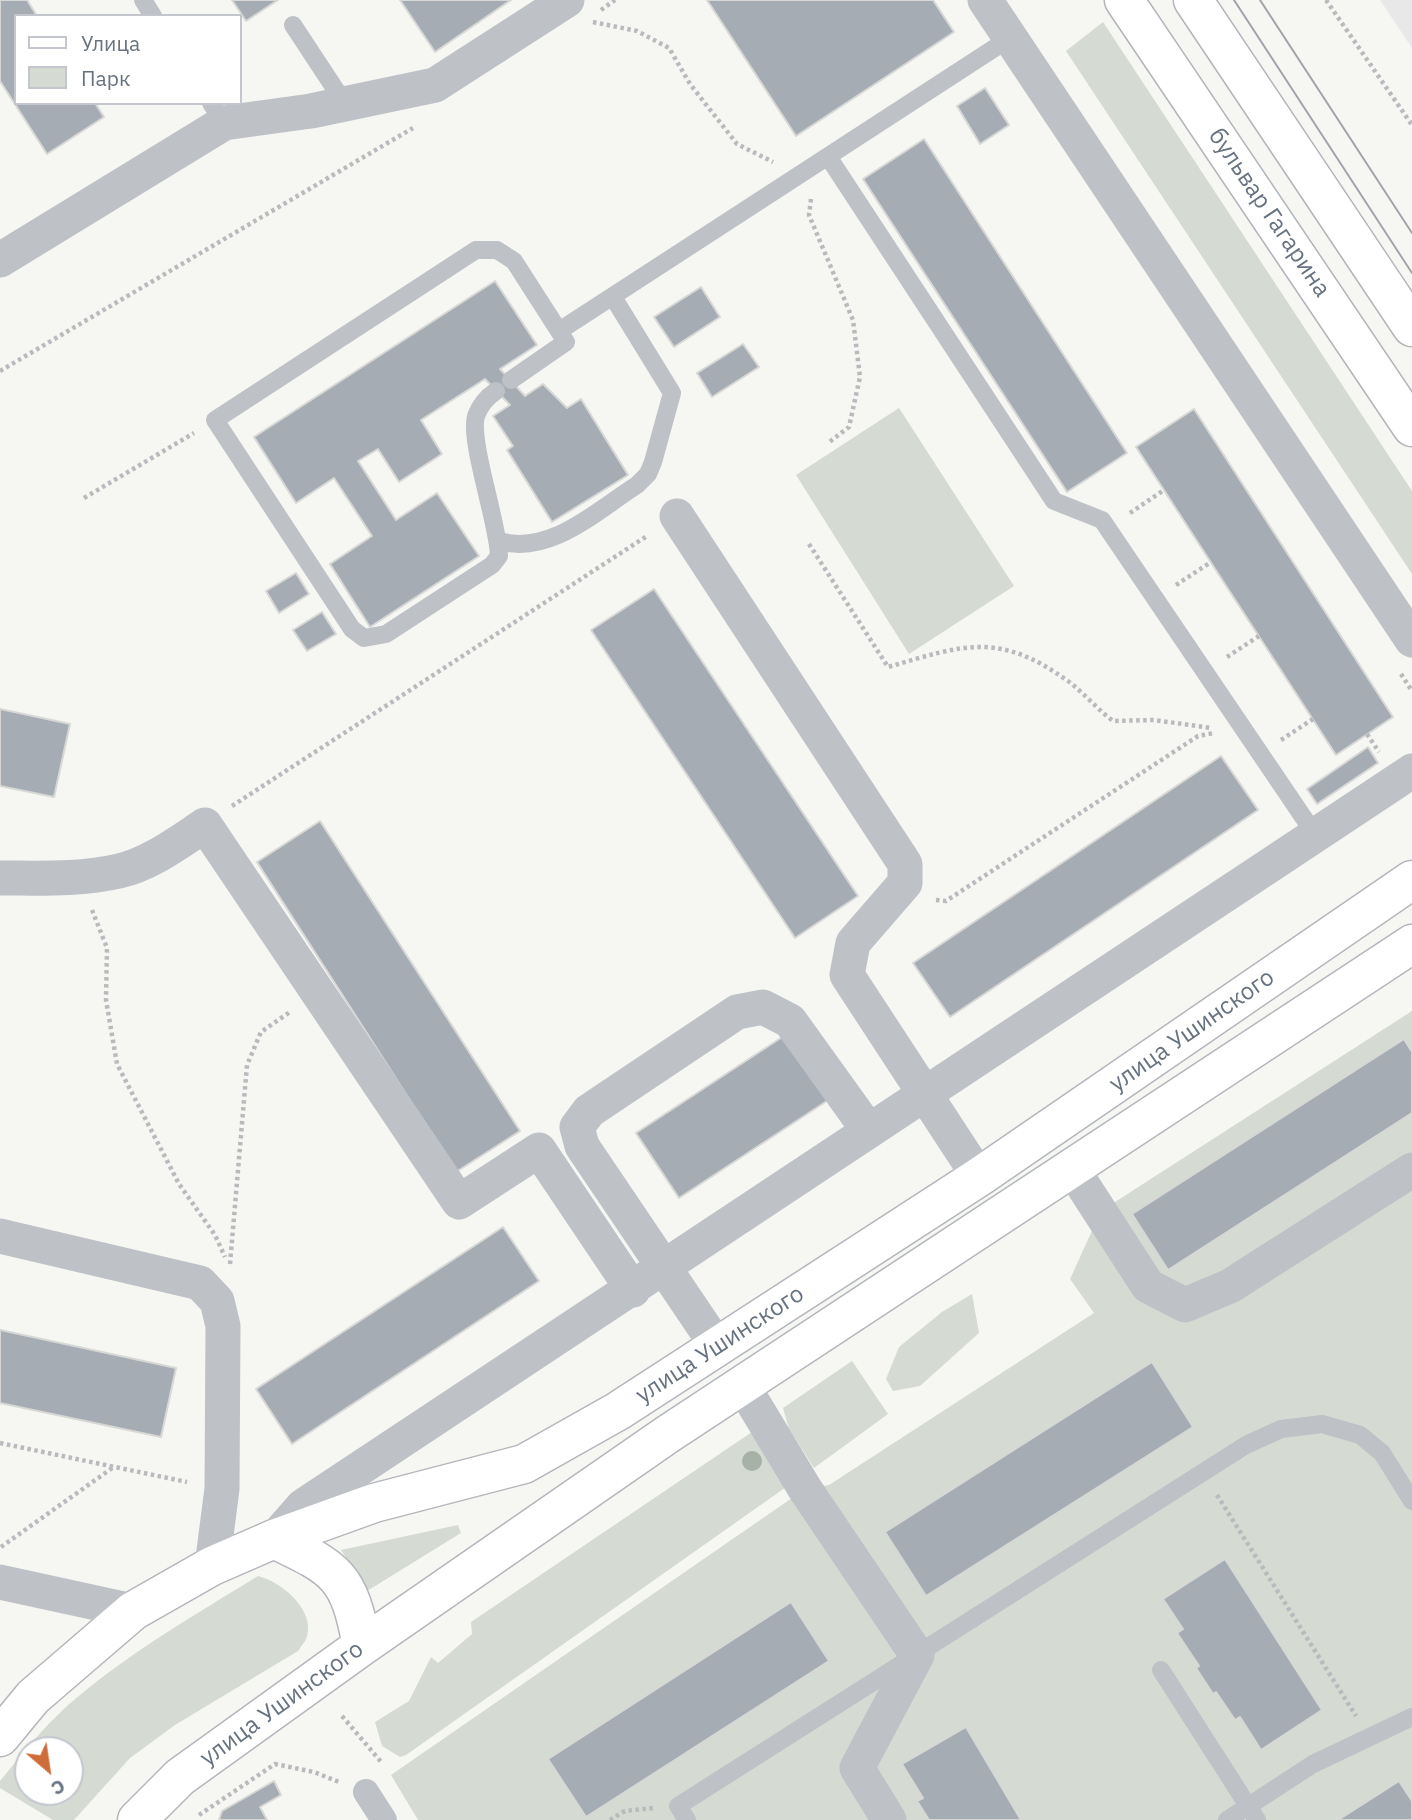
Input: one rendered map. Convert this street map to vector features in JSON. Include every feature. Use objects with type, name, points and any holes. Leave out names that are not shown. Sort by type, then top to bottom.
[{"type":"main road","name":"бульвар Гагарина","points":[[1124,0],[1412,427]]},
{"type":"main road","points":[[1193,0],[1412,327]]},
{"type":"main road","name":"улица Ушинского","points":[[0,1737],[33,1697],[133,1611],[212,1566],[274,1539],[374,1503],[524,1464],[618,1411],[979,1177],[1412,880]]},
{"type":"main road","name":"улица Ушинского","points":[[137,1820],[180,1777],[362,1646],[668,1434],[1412,946]]},
{"type":"main road","points":[[979,1177],[1004,1214]]},
{"type":"main road","points":[[717,1346],[743,1386]]},
{"type":"main road","points":[[274,1539],[319,1560],[341,1578],[355,1606],[362,1646]]},
{"type":"street","points":[[0,260],[217,113],[345,104],[435,85],[567,0]]},
{"type":"street","points":[[985,0],[1412,640]]},
{"type":"street","points":[[677,516],[905,864],[905,883],[853,943],[847,975],[979,1177]]},
{"type":"street","points":[[274,1539],[303,1506],[633,1290],[869,1130],[1412,771]]},
{"type":"street","points":[[0,878],[69,878],[121,871],[166,851],[205,824],[459,1202],[539,1150],[633,1290]]},
{"type":"street","points":[[717,1346],[582,1146],[577,1127],[589,1111],[737,1012],[763,1007],[790,1021],[869,1130]]},
{"type":"street","points":[[1073,1170],[1148,1286],[1185,1305],[1230,1286],[1412,1170]]},
{"type":"street","points":[[0,1236],[200,1283],[217,1301],[223,1326],[222,1489],[212,1566]]},
{"type":"street","points":[[743,1386],[805,1489],[917,1655],[857,1768],[889,1820]]},
{"type":"street","points":[[0,1582],[133,1611]]},
{"type":"street","points":[[366,1793],[384,1820]]},
{"type":"lane","points":[[293,25],[345,104]]},
{"type":"lane","points":[[559,331],[1010,38]]},
{"type":"lane","points":[[829,158],[1054,501],[1102,520],[1204,672],[1239,732],[1260,754],[1316,836]]},
{"type":"lane","points":[[476,250],[497,250],[514,261],[559,331],[566,342],[486,397],[476,418],[477,441],[499,541],[499,556],[492,565],[386,634],[364,638],[352,629],[215,420],[476,250]]},
{"type":"lane","points":[[499,541],[531,545],[549,541],[637,485],[648,474],[672,393],[613,297]]},
{"type":"lane","points":[[683,1813],[917,1655],[1246,1445],[1281,1429],[1322,1424],[1360,1435],[1382,1453],[1412,1501]]},
{"type":"lane","points":[[1161,1670],[1252,1813]]},
{"type":"lane","points":[[1227,1820],[1252,1813],[1313,1764],[1412,1717]]},
{"type":"path","points":[[615,0],[584,20],[638,31],[669,48],[690,84],[737,144],[782,166],[829,158]]},
{"type":"path","points":[[1326,0],[1412,125]]},
{"type":"path","points":[[0,371],[414,127]]},
{"type":"path","points":[[828,443],[849,427],[860,377],[853,320],[809,215],[810,203],[829,158]]},
{"type":"path","points":[[84,498],[215,420]]},
{"type":"path","points":[[1107,528],[1164,489]]},
{"type":"path","points":[[205,824],[677,516]]},
{"type":"path","points":[[809,544],[888,667],[956,647],[987,645],[1010,649],[1068,681],[1113,721],[1154,720],[1239,732]]},
{"type":"path","points":[[1155,599],[1211,562]]},
{"type":"path","points":[[1204,672],[1259,636]]},
{"type":"path","points":[[1260,754],[1313,719]]},
{"type":"path","points":[[883,909],[911,898],[946,901],[1198,736],[1239,732]]},
{"type":"path","points":[[69,878],[95,914],[107,948],[106,1000],[117,1064],[146,1125],[179,1184],[215,1235],[230,1269],[247,1065],[261,1032]]},
{"type":"path","points":[[0,1450],[1,1443],[222,1489]]},
{"type":"path","points":[[0,1548],[116,1466]]},
{"type":"path","points":[[1203,1473],[1369,1737]]},
{"type":"path","points":[[342,1716],[383,1765]]},
{"type":"path","points":[[192,1820],[275,1764],[314,1772],[366,1793]]},
{"type":"path","points":[[610,1820],[625,1811],[683,1813]]},
{"type":"shaded area","points":[[1380,0],[1412,0],[1412,48]]},
{"type":"green space","points":[[1103,22],[1412,491],[1412,574],[1066,51]]},
{"type":"green space","points":[[899,408],[1014,586],[909,654],[796,475]]},
{"type":"green space","points":[[1412,1011],[1412,1820],[418,1820],[391,1775],[805,1489],[829,1485],[1094,1313],[1070,1279],[1101,1211]]},
{"type":"green space","points":[[972,1294],[979,1333],[920,1386],[893,1391],[886,1379],[899,1347],[942,1312]]},
{"type":"green space","points":[[852,1361],[888,1414],[814,1468],[789,1429],[783,1408]]},
{"type":"green space","points":[[752,1432],[789,1485],[406,1755],[400,1757],[382,1746],[375,1722],[409,1701],[431,1657],[438,1663],[472,1634],[471,1622]]},
{"type":"green space","points":[[458,1525],[461,1533],[367,1591],[341,1550]]},
{"type":"green space","points":[[258,1576],[276,1584],[294,1598],[306,1616],[308,1626],[306,1638],[298,1651],[175,1725],[130,1758],[74,1820],[53,1820],[30,1806],[84,1806],[84,1736],[38,1736],[101,1678]]},
{"type":"green space","points":[[14,1764],[14,1796],[0,1788],[0,1781]]},
{"type":"building","points":[[0,0],[27,0],[36,14],[14,14],[14,103],[0,81]]},
{"type":"building","points":[[232,0],[278,0],[246,21]]},
{"type":"building","points":[[400,0],[511,0],[435,52]]},
{"type":"building","points":[[707,0],[933,0],[954,32],[796,136]]},
{"type":"building","points":[[985,88],[1009,125],[980,144],[957,106]]},
{"type":"building","points":[[15,105],[96,105],[104,117],[47,154]]},
{"type":"building","points":[[924,139],[1127,453],[1067,492],[863,179]]},
{"type":"building","points":[[495,281],[537,345],[500,369],[525,396],[543,384],[567,408],[581,399],[628,475],[552,522],[507,450],[513,446],[493,416],[510,405],[485,379],[421,420],[442,454],[399,482],[378,449],[358,461],[396,520],[437,493],[479,556],[370,627],[330,564],[372,536],[334,478],[296,503],[254,437]]},
{"type":"building","points":[[701,287],[720,317],[674,347],[654,317]]},
{"type":"building","points":[[743,344],[759,367],[712,397],[697,373]]},
{"type":"building","points":[[1194,409],[1393,717],[1336,755],[1136,447]]},
{"type":"building","points":[[296,573],[309,594],[279,613],[266,591]]},
{"type":"building","points":[[654,589],[858,896],[795,938],[591,630]]},
{"type":"building","points":[[322,612],[336,634],[307,651],[293,630]]},
{"type":"building","points":[[0,709],[70,724],[54,797],[0,786]]},
{"type":"building","points":[[1368,747],[1378,763],[1317,804],[1307,789]]},
{"type":"building","points":[[1221,756],[1258,810],[950,1017],[913,963]]},
{"type":"building","points":[[320,821],[520,1131],[456,1172],[257,862]]},
{"type":"building","points":[[793,1030],[836,1095],[679,1198],[636,1133]]},
{"type":"building","points":[[1404,1039],[1412,1052],[1412,1113],[1168,1270],[1132,1214]]},
{"type":"building","points":[[503,1227],[539,1281],[292,1444],[256,1389]]},
{"type":"building","points":[[0,1330],[176,1368],[161,1437],[0,1403]]},
{"type":"building","points":[[1152,1362],[1193,1427],[926,1596],[885,1532]]},
{"type":"building","points":[[1225,1559],[1322,1710],[1261,1750],[1240,1717],[1235,1720],[1196,1668],[1199,1666],[1177,1633],[1183,1629],[1163,1599]]},
{"type":"building","points":[[791,1602],[829,1661],[586,1817],[548,1759]]},
{"type":"building","points":[[966,1727],[1021,1820],[929,1820],[917,1801],[923,1798],[902,1764]]},
{"type":"building","points":[[274,1781],[281,1795],[260,1807],[267,1820],[219,1820],[222,1811]]},
{"type":"building","points":[[1399,1781],[1412,1801],[1412,1820],[1338,1820]]},
{"type":"tram line","points":[[1234,0],[1412,273]]},
{"type":"tram line","points":[[1260,0],[1412,233]]}]
